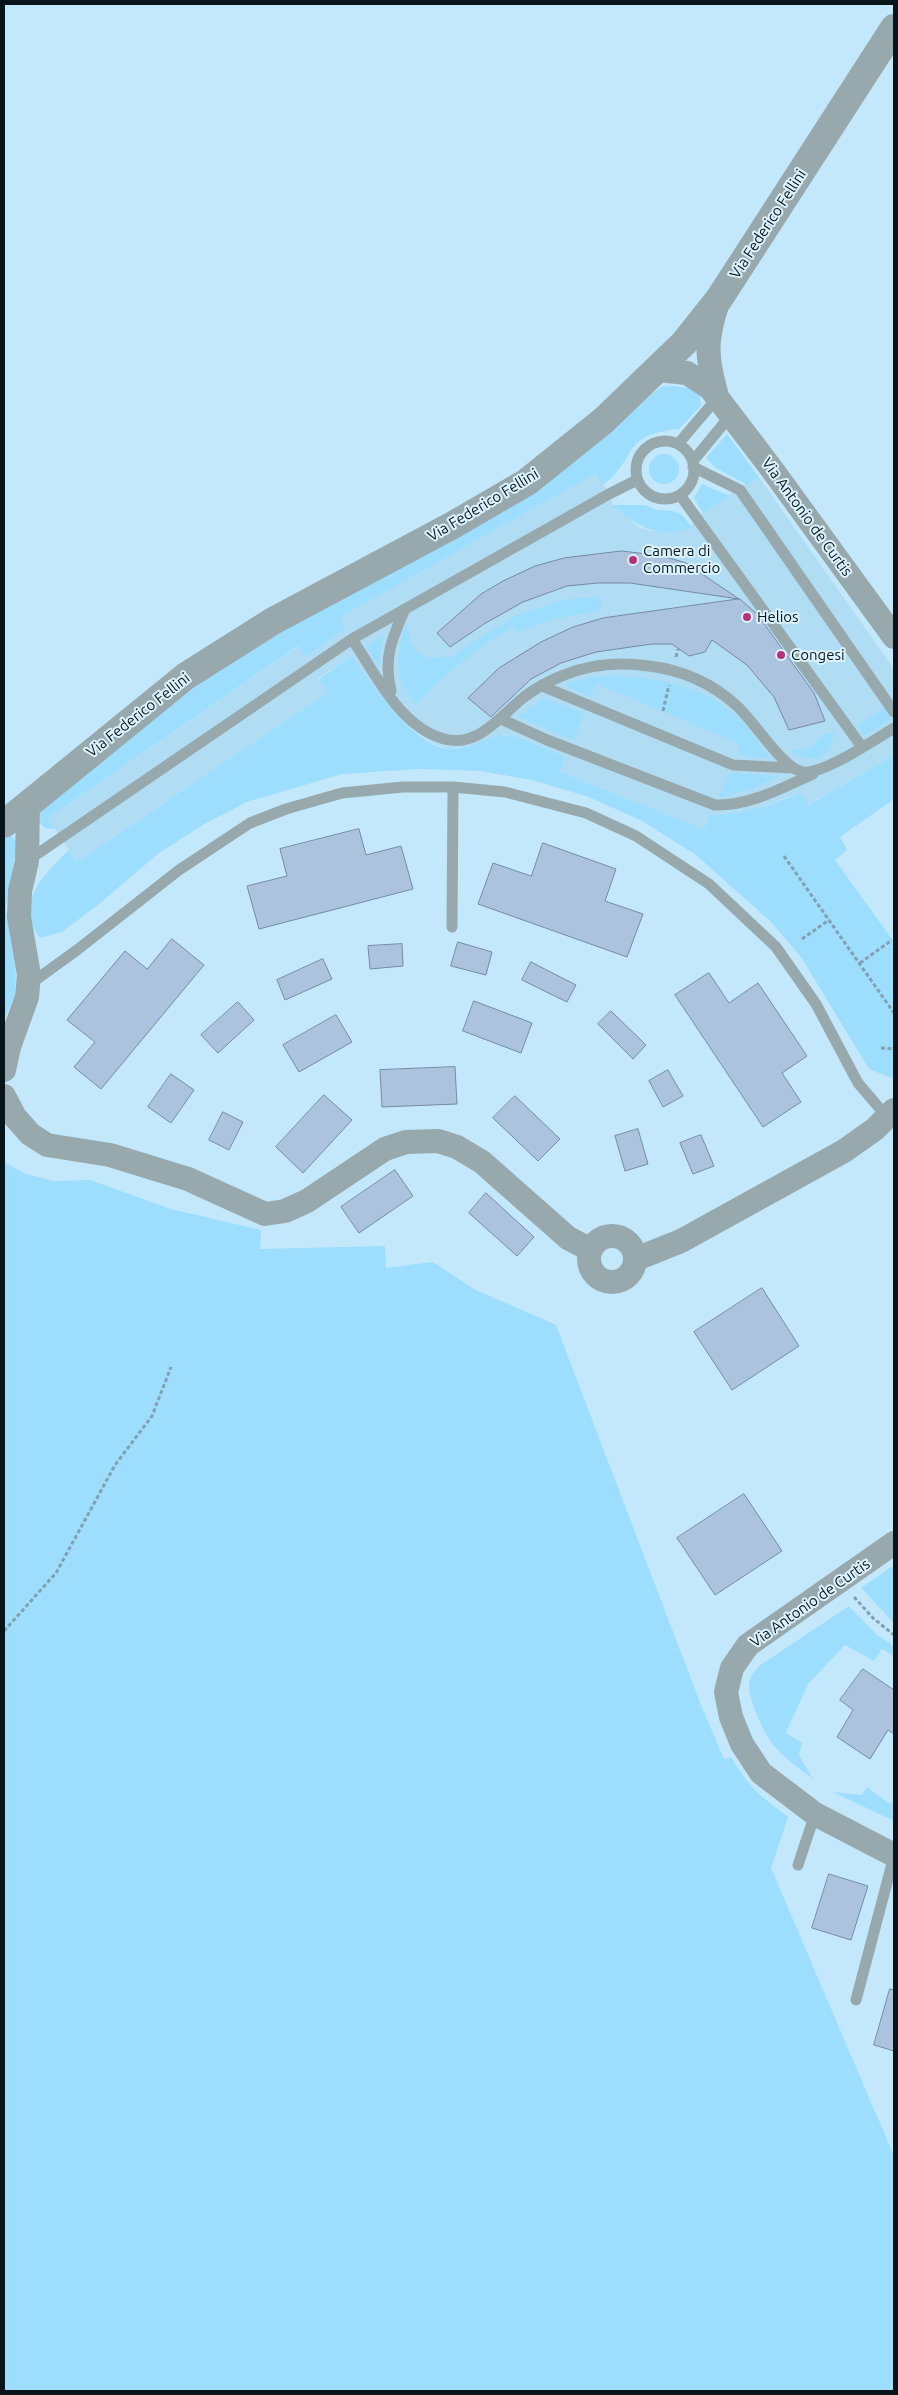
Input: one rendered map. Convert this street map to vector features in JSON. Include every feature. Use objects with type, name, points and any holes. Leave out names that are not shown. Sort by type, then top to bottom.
[{"type":"street","name":"Via Federico Fellini","points":[[4,824],[186,676],[273,621],[453,525],[526,482],[603,421],[684,343],[718,299],[894,28]]},
{"type":"street","points":[[718,299],[710,324],[707,345],[708,365],[724,406]]},
{"type":"street","points":[[658,370],[687,373],[699,379],[724,406]]},
{"type":"street","name":"Via Antonio de Curtis","points":[[724,406],[772,468],[894,637]]},
{"type":"street","points":[[4,1070],[9,1047],[27,997],[30,975],[19,917],[20,891],[27,861],[28,803]]},
{"type":"street","points":[[4,1096],[15,1117],[30,1134],[47,1145],[110,1155],[188,1179],[265,1214],[285,1211],[307,1201],[385,1149],[406,1142],[438,1141],[457,1147],[482,1162],[568,1238],[591,1250]]},
{"type":"street","points":[[636,1259],[681,1241],[844,1151],[875,1129],[890,1114]]},
{"type":"street","points":[[606,1236],[620,1237],[631,1246],[636,1259],[632,1272],[622,1280],[609,1282],[603,1280],[592,1270],[590,1264],[591,1250],[595,1244],[606,1236]]},
{"type":"street","name":"Via Antonio de Curtis","points":[[894,1543],[748,1645],[732,1668],[726,1692],[731,1717],[742,1744],[761,1773],[815,1814],[894,1855]]},
{"type":"lane","points":[[678,444],[724,406]]},
{"type":"lane","points":[[724,406],[693,464],[690,485],[674,498],[662,500],[650,496],[642,489],[636,475],[637,461],[642,452],[652,444],[662,441],[678,444],[688,452],[693,464],[740,490],[894,712]]},
{"type":"lane","points":[[27,861],[352,639],[637,480]]},
{"type":"lane","points":[[680,494],[862,747]]},
{"type":"lane","points":[[393,700],[386,673],[387,661],[394,636],[405,609]]},
{"type":"lane","points":[[352,639],[393,700],[414,722],[440,738],[454,741],[470,738],[484,732],[501,720],[525,696],[563,675],[582,668],[627,664],[671,670],[700,680],[738,707],[793,768]]},
{"type":"lane","points":[[542,686],[733,765],[793,768],[804,772],[821,770]]},
{"type":"lane","points":[[501,720],[715,805],[728,805],[747,801],[773,792],[821,770],[894,728]]},
{"type":"lane","points":[[28,985],[78,950],[180,870],[250,823],[286,809],[342,793],[402,787],[453,787],[505,792],[586,813],[636,836],[709,884],[776,947],[816,1004],[858,1083],[890,1114]]},
{"type":"lane","points":[[452,927],[453,787]]},
{"type":"lane","points":[[798,1865],[815,1814]]},
{"type":"lane","points":[[856,2000],[894,1855]]},
{"type":"path","points":[[784,856],[894,1012]]},
{"type":"path","points":[[802,939],[829,920]]},
{"type":"path","points":[[860,963],[892,940]]},
{"type":"path","points":[[881,1048],[894,1049]]},
{"type":"path","points":[[4,1631],[56,1573],[115,1465],[152,1416],[171,1367]]},
{"type":"path","points":[[854,1597],[873,1618],[894,1635]]},
{"type":"shaded area","points":[[661,387],[690,388],[700,393],[701,406],[679,429],[647,436],[639,442],[614,475],[603,485],[596,473],[341,617],[346,628],[306,657],[298,646],[48,818],[55,829],[45,828],[40,823],[39,816],[43,807],[227,662],[633,408]]},
{"type":"shaded area","points":[[727,434],[758,476],[747,485],[716,468],[706,458]]},
{"type":"shaded area","points":[[664,454],[675,458],[679,469],[675,480],[664,484],[653,480],[649,469],[653,458]]},
{"type":"shaded area","points":[[596,473],[609,494],[613,505],[638,527],[652,531],[691,527],[696,517],[758,476],[894,669],[894,755],[807,805],[800,793],[750,811],[727,815],[710,815],[704,829],[560,772],[566,757],[506,734],[461,748],[447,749],[430,742],[406,724],[385,703],[352,656],[319,678],[328,692],[77,862],[48,818],[299,646],[306,657],[346,628],[341,617]]},
{"type":"shaded area","points":[[702,484],[730,496],[703,513],[694,498]]},
{"type":"shaded area","points":[[613,505],[645,505],[657,510],[673,511],[682,515],[692,527],[681,531],[659,532],[630,520]]},
{"type":"shaded area","points":[[600,597],[602,610],[550,620],[517,632],[515,626],[501,634],[462,662],[415,705],[403,684],[400,675],[399,655],[407,622],[410,642],[418,653],[429,658],[454,656],[465,647],[520,613],[569,599]]},
{"type":"shaded area","points":[[383,635],[379,667],[366,646]]},
{"type":"shaded area","points":[[352,656],[382,697],[408,726],[422,738],[436,746],[457,749],[492,737],[510,735],[566,757],[560,772],[704,829],[710,815],[745,812],[800,793],[808,805],[894,755],[894,799],[840,837],[847,850],[835,860],[894,942],[894,1079],[869,1069],[801,957],[770,921],[696,855],[642,821],[589,797],[532,780],[480,771],[420,769],[342,774],[247,802],[206,823],[159,853],[99,904],[62,932],[40,938],[33,925],[30,913],[31,901],[42,879],[69,850],[77,862],[328,692],[319,679]]},
{"type":"shaded area","points":[[624,676],[661,681],[696,691],[712,699],[741,721],[770,758],[737,755],[740,744],[597,684],[591,697],[564,685],[586,678]]},
{"type":"shaded area","points":[[544,698],[584,714],[574,740],[518,717]]},
{"type":"shaded area","points":[[884,708],[891,719],[863,736],[857,725]]},
{"type":"shaded area","points":[[836,733],[828,750],[818,758],[806,757],[789,751],[809,748],[823,734]]},
{"type":"shaded area","points":[[730,773],[779,776],[750,790],[718,798]]},
{"type":"shaded area","points":[[12,836],[17,843],[6,908],[16,975],[15,995],[4,1020],[4,838]]},
{"type":"shaded area","points":[[4,1162],[26,1174],[54,1181],[90,1180],[171,1209],[261,1230],[260,1249],[385,1246],[386,1268],[433,1262],[474,1289],[556,1325],[701,1705],[724,1759],[731,1757],[743,1776],[756,1790],[788,1817],[771,1868],[894,2156],[894,2391],[4,2391]]},
{"type":"shaded area","points":[[894,1565],[894,1623],[861,1588]]},
{"type":"shaded area","points":[[849,1606],[877,1635],[894,1646],[894,1656],[882,1649],[874,1661],[845,1645],[808,1684],[786,1733],[802,1743],[799,1755],[813,1779],[793,1764],[771,1742],[762,1727],[755,1709],[749,1683],[759,1666]]},
{"type":"shaded area","points":[[867,1787],[890,1804],[894,1800],[894,1821],[833,1792],[862,1795]]},
{"type":"building","points":[[622,551],[663,556],[686,563],[739,599],[630,583],[598,583],[567,586],[523,602],[484,624],[450,647],[437,633],[481,594],[535,566],[564,558]]},
{"type":"building","points":[[740,599],[757,614],[814,693],[825,721],[789,730],[774,697],[747,665],[712,640],[705,652],[689,656],[672,644],[652,644],[596,652],[561,663],[531,679],[491,717],[468,698],[499,668],[541,642],[573,627],[603,618]]},
{"type":"building","points":[[359,829],[366,855],[401,846],[413,889],[259,929],[247,886],[287,876],[280,849]]},
{"type":"building","points":[[543,843],[616,869],[605,901],[643,914],[627,957],[478,904],[493,863],[531,876]]},
{"type":"building","points":[[172,939],[204,965],[101,1089],[74,1067],[95,1042],[67,1020],[125,951],[147,969]]},
{"type":"building","points":[[458,942],[492,952],[486,975],[451,966]]},
{"type":"building","points":[[402,944],[403,966],[370,969],[368,946]]},
{"type":"building","points":[[323,959],[332,979],[285,1000],[277,980]]},
{"type":"building","points":[[531,962],[576,985],[567,1002],[522,980]]},
{"type":"building","points":[[709,973],[729,1003],[758,983],[807,1056],[782,1073],[801,1102],[763,1127],[675,995]]},
{"type":"building","points":[[474,1001],[532,1023],[521,1053],[463,1031]]},
{"type":"building","points":[[238,1002],[254,1020],[218,1053],[201,1035]]},
{"type":"building","points":[[611,1011],[646,1045],[633,1059],[598,1024]]},
{"type":"building","points":[[336,1015],[352,1042],[299,1072],[283,1045]]},
{"type":"building","points":[[455,1067],[457,1104],[382,1107],[380,1070]]},
{"type":"building","points":[[668,1070],[683,1096],[663,1107],[649,1081]]},
{"type":"building","points":[[171,1074],[194,1090],[171,1123],[148,1107]]},
{"type":"building","points":[[324,1095],[352,1120],[303,1173],[276,1147]]},
{"type":"building","points":[[515,1096],[560,1139],[538,1161],[493,1118]]},
{"type":"building","points":[[223,1112],[243,1122],[229,1150],[209,1140]]},
{"type":"building","points":[[638,1129],[648,1164],[625,1171],[615,1136]]},
{"type":"building","points":[[701,1135],[714,1166],[693,1174],[680,1143]]},
{"type":"building","points":[[395,1170],[413,1196],[359,1233],[341,1207]]},
{"type":"building","points":[[486,1193],[534,1237],[517,1256],[469,1213]]},
{"type":"building","points":[[762,1288],[799,1346],[732,1390],[694,1332]]},
{"type":"building","points":[[744,1494],[782,1551],[715,1595],[677,1538]]},
{"type":"building","points":[[863,1669],[894,1690],[894,1734],[888,1730],[870,1759],[837,1737],[853,1710],[840,1700]]},
{"type":"building","points":[[829,1874],[868,1886],[851,1940],[812,1928]]},
{"type":"building","points":[[890,1989],[894,1990],[894,2051],[874,2045]]},
{"type":"place","name":"Camera di Commercio","points":[[633,560]]},
{"type":"place","name":"Helios","points":[[747,617]]},
{"type":"place","name":"Congesi","points":[[781,655]]}]
